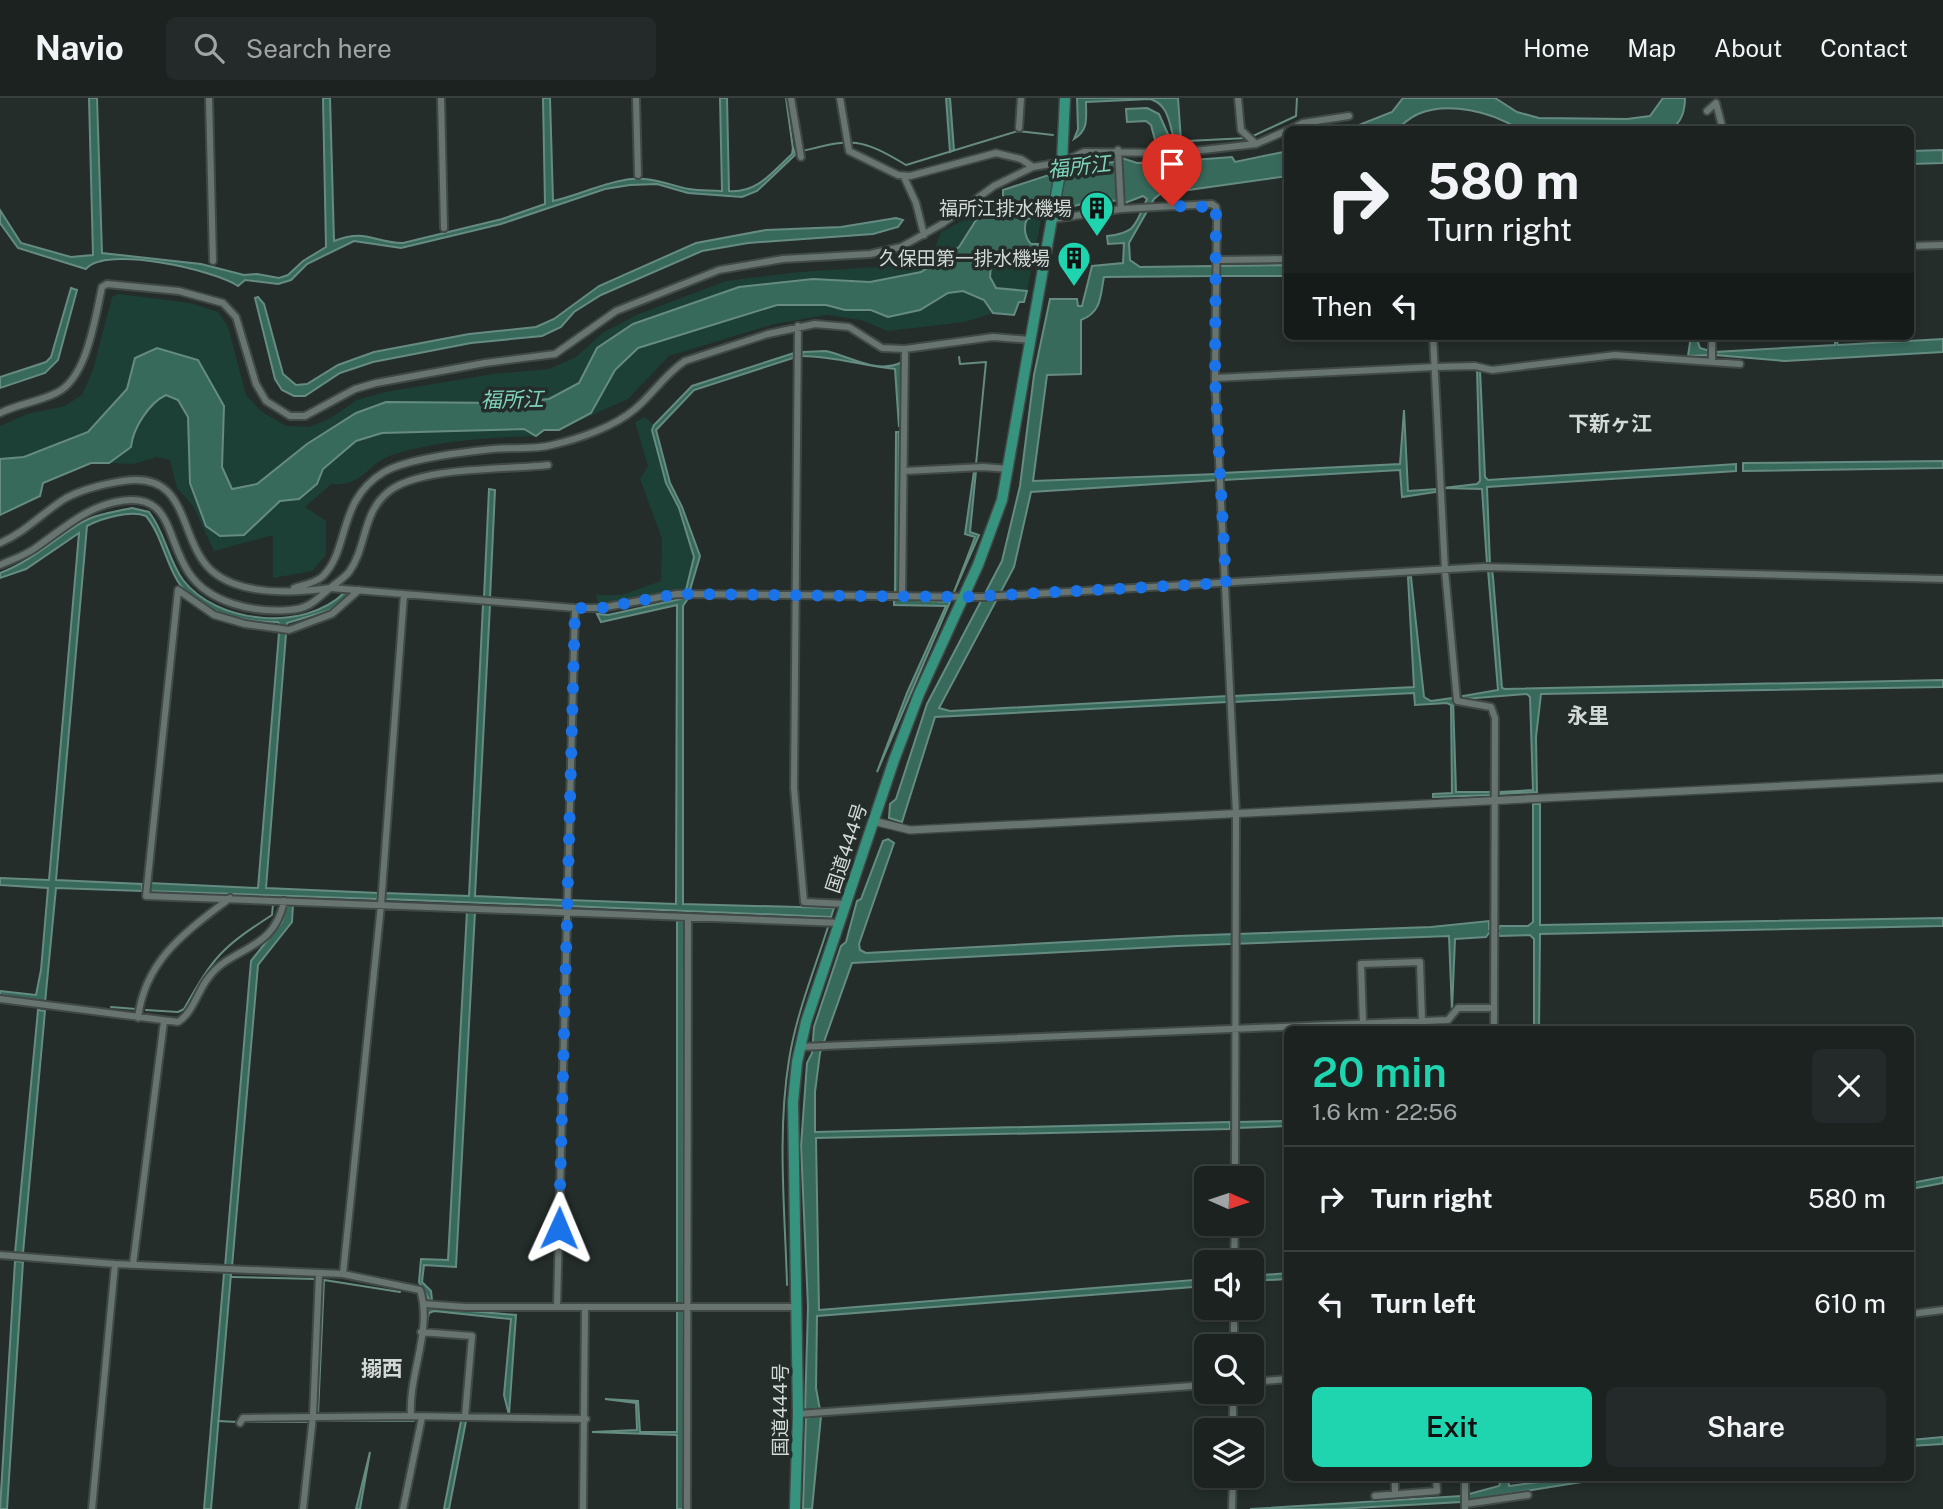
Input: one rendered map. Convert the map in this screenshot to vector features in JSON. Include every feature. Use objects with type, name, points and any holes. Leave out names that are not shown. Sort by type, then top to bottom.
[{"type":"highway","points":[[1062,162],[1065,98]]},
{"type":"highway","name":"国道444号","points":[[795,1509],[808,1414],[796,1307],[793,1102],[804,1048],[873,821],[919,694],[991,534],[1009,469],[1062,162]]},
{"type":"street","points":[[209,98],[213,261]]},
{"type":"street","points":[[441,98],[444,228]]},
{"type":"street","points":[[636,98],[638,175]]},
{"type":"street","points":[[791,98],[801,158]]},
{"type":"street","points":[[840,98],[845,142],[849,151],[904,177],[996,153],[1021,159],[1033,167]]},
{"type":"street","points":[[1019,128],[1021,98]]},
{"type":"street","points":[[1238,98],[1244,133],[1256,144]]},
{"type":"street","points":[[1707,111],[1716,103],[1722,126]]},
{"type":"street","points":[[1297,126],[1349,116]]},
{"type":"street","points":[[0,413],[54,394],[73,382],[82,362],[102,287],[107,284],[179,292],[223,303],[230,309],[241,330],[262,394],[275,408],[298,417],[313,414],[355,389],[376,383],[485,362],[545,357],[565,349],[617,311],[719,270],[783,259],[885,251],[924,235],[994,186],[1033,167],[1062,162],[1084,152],[1118,150],[1176,153],[1256,144],[1284,132]]},
{"type":"street","points":[[1118,150],[1121,205]]},
{"type":"street","points":[[904,177],[916,203],[924,235]]},
{"type":"street","points":[[1053,219],[1121,205],[1152,208],[1212,204],[1216,207],[1215,378],[1236,814],[1235,1166]]},
{"type":"street","points":[[1914,246],[1943,245]]},
{"type":"street","points":[[1217,260],[1284,259]]},
{"type":"street","points":[[289,590],[322,577],[332,564],[348,513],[357,498],[382,473],[399,465],[493,449],[552,445],[588,433],[635,410],[675,367],[685,361],[798,326],[815,324],[849,327],[882,348],[905,349],[993,337],[1031,340]]},
{"type":"street","points":[[798,326],[794,788],[804,902],[847,904]]},
{"type":"street","points":[[1433,340],[1444,571],[1457,701],[1484,704],[1494,712],[1494,1026]]},
{"type":"street","points":[[1712,340],[1712,360]]},
{"type":"street","points":[[902,597],[905,349]]},
{"type":"street","points":[[1215,378],[1436,367],[1475,366],[1493,370],[1615,355],[1740,364]]},
{"type":"street","points":[[0,565],[36,548],[86,512],[140,499],[154,505],[166,520],[187,571],[197,583],[222,599],[248,608],[289,610],[311,606],[351,570],[371,512],[387,492],[404,482],[493,467],[548,465]]},
{"type":"street","points":[[904,471],[983,467],[1009,469]]},
{"type":"street","points":[[0,543],[33,525],[67,497],[108,484],[140,479],[162,487],[173,499],[200,554],[214,573],[247,587],[306,592],[331,587],[575,608],[601,608],[677,594],[982,597],[1501,567],[1943,579]]},
{"type":"street","points":[[359,590],[332,614],[289,630],[245,624],[214,615],[178,590],[146,896],[841,923]]},
{"type":"street","points":[[342,1274],[381,905],[404,594]]},
{"type":"street","points":[[557,1307],[575,608]]},
{"type":"street","points":[[873,821],[910,830],[1943,778]]},
{"type":"street","points":[[138,1018],[143,994],[169,947],[230,898]]},
{"type":"street","points":[[0,999],[164,1021],[182,1020],[210,975],[268,933],[281,915],[284,901]]},
{"type":"street","points":[[687,1509],[688,917]]},
{"type":"street","points":[[1363,1023],[1361,964],[1420,962],[1422,1021]]},
{"type":"street","points":[[1300,1026],[1448,1020],[1458,1008],[1494,1008]]},
{"type":"street","points":[[133,1265],[164,1021]]},
{"type":"street","points":[[804,1048],[1284,1027]]},
{"type":"street","points":[[0,1255],[115,1264],[342,1274],[420,1290],[424,1304],[411,1416]]},
{"type":"street","points":[[92,1509],[115,1264]]},
{"type":"street","points":[[303,1509],[313,1416],[319,1274]]},
{"type":"street","points":[[424,1304],[585,1308],[796,1307]]},
{"type":"street","points":[[583,1509],[586,1419],[585,1308]]},
{"type":"street","points":[[1914,1314],[1943,1310]]},
{"type":"street","points":[[421,1332],[472,1336],[465,1418]]},
{"type":"street","points":[[1264,1381],[1284,1379]]},
{"type":"street","points":[[808,1414],[1194,1386]]},
{"type":"street","points":[[242,1420],[313,1416],[586,1419]]},
{"type":"street","points":[[403,1509],[422,1417]]},
{"type":"street","points":[[1395,1481],[1395,1494]]},
{"type":"street","points":[[1375,1496],[1437,1491],[1436,1481]]},
{"type":"street","points":[[1465,1481],[1465,1506],[1528,1495]]},
{"type":"street","points":[[1232,1509],[1233,1488]]},
{"type":"street","points":[[1509,1499],[1509,1509]]},
{"type":"shaded area","points":[[1032,180],[963,247],[914,285],[813,284],[638,328],[584,386],[557,407],[388,410],[255,495],[224,492],[194,365],[90,445],[0,466],[0,426],[27,414],[65,406],[82,395],[93,370],[112,297],[118,294],[190,303],[218,312],[228,327],[246,395],[262,412],[286,426],[309,427],[329,419],[357,400],[385,392],[493,374],[549,369],[576,357],[604,332],[639,314],[726,281],[799,272],[894,266],[935,248],[941,232],[970,217],[978,217],[1003,197],[1003,190]]},
{"type":"shaded area","points":[[1085,203],[1042,215],[1027,291],[994,291],[972,269],[1010,215]]},
{"type":"shaded area","points":[[961,286],[1014,315],[993,313],[964,322],[888,331],[861,320],[827,315],[774,324],[669,356],[628,399],[559,430],[586,410],[611,369],[633,346],[767,302]]},
{"type":"shaded area","points":[[154,387],[187,389],[216,525],[358,434],[386,429],[525,429],[536,436],[463,441],[408,450],[383,459],[351,482],[331,484],[305,507],[326,521],[326,555],[312,571],[273,578],[273,535],[214,551],[193,506],[177,488],[170,460],[157,457],[133,464],[109,463],[130,447],[124,434]]},
{"type":"shaded area","points":[[645,417],[654,425],[652,430],[666,483],[679,508],[695,557],[686,590],[599,606],[596,595],[622,595],[661,581],[662,539],[640,479],[648,466],[635,422]]},
{"type":"water","points":[[89,98],[97,98],[102,253],[201,264],[244,275],[257,274],[279,278],[288,275],[303,261],[326,247],[323,98],[330,98],[334,241],[363,236],[403,243],[502,219],[545,204],[543,98],[550,98],[553,201],[631,179],[654,180],[693,190],[722,191],[720,98],[727,98],[729,191],[748,189],[756,185],[792,154],[793,148],[796,154],[757,191],[742,197],[688,193],[657,184],[605,189],[501,224],[401,248],[354,241],[307,264],[291,280],[278,284],[245,280],[238,286],[207,273],[160,262],[115,259],[97,262],[86,269],[18,248],[0,223],[0,210],[21,243],[71,257],[93,255]]},
{"type":"water","points":[[946,98],[950,98],[954,150],[950,152]]},
{"type":"water","points":[[1077,98],[1178,98],[1181,141],[1174,139],[1164,109],[1150,99],[1086,102],[1084,128],[1074,139],[1078,129]]},
{"type":"water","points":[[1403,98],[1495,98],[1517,112],[1539,118],[1627,119],[1650,116],[1663,98],[1685,98],[1682,115],[1674,126],[1513,126],[1483,113],[1443,108],[1418,114],[1400,126],[1357,126],[1392,112]]},
{"type":"water","name":"福所江","points":[[1147,108],[1159,114],[1180,161],[1232,157],[1235,162],[1284,152],[1284,177],[1160,194],[1154,199],[1129,243],[1130,260],[1140,267],[1212,266],[1213,276],[1104,277],[1096,308],[1081,320],[1081,374],[1047,375],[1033,481],[1217,474],[1218,480],[1031,492],[1014,567],[939,708],[950,711],[1227,696],[1227,702],[935,717],[902,822],[889,818],[890,804],[896,799],[927,704],[1002,561],[1020,486],[1034,375],[1050,299],[1077,299],[1078,306],[1082,306],[1092,266],[1123,263],[1124,243],[1108,244],[1107,236],[1117,235],[1134,226],[1147,199],[1143,196],[1125,203],[1124,200],[1110,201],[1109,207],[1085,203],[1027,219],[1026,236],[1031,244],[1038,244],[1037,248],[1009,254],[991,266],[990,277],[996,288],[1027,291],[1024,302],[1019,302],[1014,315],[993,313],[984,300],[963,291],[948,293],[920,310],[888,317],[871,310],[845,310],[826,305],[777,305],[638,348],[615,370],[591,413],[559,430],[544,430],[536,436],[524,429],[382,433],[356,441],[323,469],[317,484],[299,499],[280,501],[244,535],[220,536],[206,526],[190,483],[188,417],[178,400],[166,395],[143,417],[131,447],[109,463],[91,463],[43,483],[40,496],[0,515],[0,459],[24,457],[88,432],[127,389],[135,358],[157,348],[198,360],[224,406],[222,467],[232,489],[257,484],[307,444],[356,413],[386,402],[508,403],[549,399],[579,383],[597,348],[633,324],[739,287],[813,279],[870,282],[921,272],[959,247],[978,217],[1003,197],[1003,190],[1104,157],[1106,163],[1121,161],[1122,158],[1137,163],[1161,162],[1151,125],[1146,121],[1127,122],[1126,109]]},
{"type":"water","points":[[1943,150],[1943,163],[1914,164],[1914,151]]},
{"type":"water","points":[[896,218],[903,220],[898,227],[873,234],[748,243],[702,251],[601,295],[574,312],[561,327],[542,336],[471,343],[373,362],[340,373],[305,396],[294,396],[282,390],[275,379],[255,298],[258,297],[264,304],[283,374],[296,385],[307,384],[338,365],[374,352],[469,334],[536,327],[554,319],[599,286],[696,243],[766,230],[841,227]]},
{"type":"water","points":[[1284,265],[1284,276],[1220,276],[1220,266]]},
{"type":"water","points":[[71,288],[77,290],[58,360],[45,373],[0,388],[0,377],[46,362],[51,357]]},
{"type":"water","points":[[1943,339],[1943,352],[1785,361],[1715,355],[1715,352],[1835,345],[1835,340],[1838,345]]},
{"type":"water","points":[[1690,340],[1697,340],[1700,348],[1710,351],[1710,355],[1688,356]]},
{"type":"water","points":[[826,351],[873,366],[902,362],[899,427],[895,369],[871,366],[826,358],[802,356],[803,352]]},
{"type":"water","points":[[794,353],[793,358],[694,390],[656,430],[670,483],[700,556],[690,590],[686,590],[694,557],[679,508],[666,483],[652,430],[654,425],[692,386]]},
{"type":"water","points":[[1477,369],[1480,370],[1485,477],[1488,480],[1736,464],[1736,471],[1487,487],[1490,565],[1487,564],[1482,489],[1443,488],[1477,484],[1480,481]]},
{"type":"water","points":[[1404,410],[1408,491],[1436,489],[1436,492],[1402,497],[1400,470],[1224,480],[1223,473],[1400,464]]},
{"type":"water","points":[[896,432],[899,432],[898,594],[895,594]]},
{"type":"water","points":[[1943,461],[1943,468],[1743,471],[1743,463]]},
{"type":"water","points":[[974,471],[970,532],[979,535],[954,592],[975,537],[965,534]]},
{"type":"water","points":[[489,489],[495,490],[490,598],[484,597]]},
{"type":"water","points":[[132,508],[149,512],[183,580],[198,595],[217,606],[238,614],[284,618],[307,614],[344,593],[350,594],[330,610],[287,623],[286,627],[278,622],[236,617],[208,608],[185,591],[146,516],[116,516],[87,526],[56,880],[142,884],[142,891],[56,888],[45,1003],[0,995],[0,991],[36,995],[41,970],[48,888],[0,885],[0,878],[49,880],[79,533],[26,569],[0,578],[0,573],[32,557],[85,521]]},
{"type":"water","points":[[1488,570],[1492,570],[1502,688],[1505,689],[1943,680],[1943,687],[1541,694],[1536,737],[1537,792],[1500,794],[1533,790],[1530,697],[1527,694],[1464,699],[1463,696],[1498,690]]},
{"type":"water","points":[[1408,577],[1411,577],[1424,697],[1431,701],[1453,698],[1456,792],[1494,792],[1494,795],[1433,797],[1433,794],[1452,793],[1451,705],[1447,703],[1415,705],[1414,693],[1234,702],[1234,696],[1414,687]]},
{"type":"water","points":[[689,597],[683,606],[683,904],[834,908],[831,917],[568,906],[569,900],[676,904],[677,605],[601,622],[597,614],[608,615]]},
{"type":"water","points":[[894,599],[950,602],[877,772],[907,693],[946,606],[894,605]]},
{"type":"water","points":[[483,604],[490,605],[475,896],[563,900],[563,906],[385,899],[385,893],[469,896]]},
{"type":"water","points":[[279,633],[286,634],[266,888],[378,893],[377,899],[150,891],[150,883],[258,888]]},
{"type":"water","points":[[1533,804],[1540,804],[1540,925],[1943,918],[1943,926],[1540,934],[1539,1026],[1534,1026],[1534,939],[1530,935],[1499,936],[1499,933],[1489,933],[1486,937],[1455,939],[1452,1011],[1449,936],[1177,946],[852,963],[820,1053],[815,1092],[815,1132],[1230,1122],[1230,1129],[816,1138],[819,1310],[1194,1280],[1194,1287],[817,1316],[816,1388],[820,1410],[815,1411],[815,1416],[821,1416],[812,1509],[803,1509],[806,1418],[811,1417],[811,1411],[805,1411],[808,1307],[801,1146],[807,1063],[812,1053],[814,1027],[841,946],[846,942],[857,901],[861,899],[883,841],[888,839],[894,843],[859,944],[860,950],[866,953],[1178,936],[1431,927],[1489,921],[1489,929],[1499,929],[1500,926],[1528,926],[1533,922]]},
{"type":"water","points":[[287,905],[293,905],[292,922],[258,965],[232,1267],[225,1267],[251,961],[282,922]]},
{"type":"water","points":[[467,911],[475,912],[456,1267],[424,1265],[422,1282],[431,1291],[432,1300],[429,1300],[419,1282],[421,1259],[448,1260]]},
{"type":"water","points":[[677,921],[684,921],[683,1303],[677,1303]]},
{"type":"water","points":[[38,1010],[45,1011],[23,1253],[15,1253]]},
{"type":"water","points":[[1284,1121],[1284,1126],[1237,1128],[1237,1122]]},
{"type":"water","points":[[1943,1177],[1943,1183],[1914,1188],[1914,1182]]},
{"type":"water","points":[[15,1261],[23,1262],[7,1509],[0,1509]]},
{"type":"water","points":[[224,1273],[231,1274],[211,1509],[204,1509]]},
{"type":"water","points":[[1284,1273],[1284,1279],[1264,1280],[1264,1275]]},
{"type":"water","points":[[427,1309],[516,1315],[509,1415],[504,1395],[511,1319],[434,1311],[429,1313],[425,1330]]},
{"type":"water","points":[[677,1310],[683,1310],[683,1509],[677,1509],[677,1435],[592,1432],[637,1430],[636,1403],[605,1399],[638,1401],[640,1432],[677,1432]]},
{"type":"water","points":[[461,1421],[466,1421],[449,1509],[444,1509]]},
{"type":"water","points":[[1943,1437],[1943,1444],[1914,1446],[1914,1440]]},
{"type":"water","points":[[370,1452],[360,1509],[356,1509]]},
{"type":"water","points":[[1501,1481],[1508,1481],[1509,1486],[1546,1481],[1588,1481],[1469,1500],[1469,1494],[1499,1486]]},
{"type":"water","points":[[1461,1496],[1461,1502],[1336,1509],[1250,1509]]},
{"type":"waterway","points":[[786,98],[793,149]]},
{"type":"waterway","points":[[1253,136],[1296,116],[1297,98]]},
{"type":"waterway","points":[[794,153],[852,142],[875,148],[906,165],[1018,131],[1053,135]]},
{"type":"waterway","points":[[1180,137],[1187,141],[1247,138]]},
{"type":"waterway","points":[[959,357],[960,364],[986,362],[976,464]]},
{"type":"waterway","points":[[146,1010],[178,1012],[184,1009],[220,954],[272,915],[273,904]]},
{"type":"waterway","points":[[787,1285],[783,1172],[785,1088],[796,1026],[828,927]]},
{"type":"waterway","points":[[111,1007],[136,1009]]},
{"type":"waterway","points":[[231,1277],[316,1279]]},
{"type":"waterway","points":[[318,1414],[324,1280],[400,1292]]},
{"type":"waterway","points":[[218,1421],[238,1422]]},
{"type":"waterway","points":[[318,1421],[414,1421]]},
{"type":"waterway","points":[[243,1422],[309,1422]]},
{"type":"place","name":"福所江排水機場","points":[[1097,238]]},
{"type":"place","name":"久保田第一排水機場","points":[[1074,288]]},
{"type":"district","name":"下新ヶ江","points":[[1610,424]]},
{"type":"district","name":"永里","points":[[1588,716]]},
{"type":"district","name":"搦西","points":[[382,1369]]},
{"type":"route","points":[[559,1228],[575,608],[601,608],[677,594],[963,597],[1226,583],[1215,378],[1216,207],[1212,204],[1172,206]]}]
